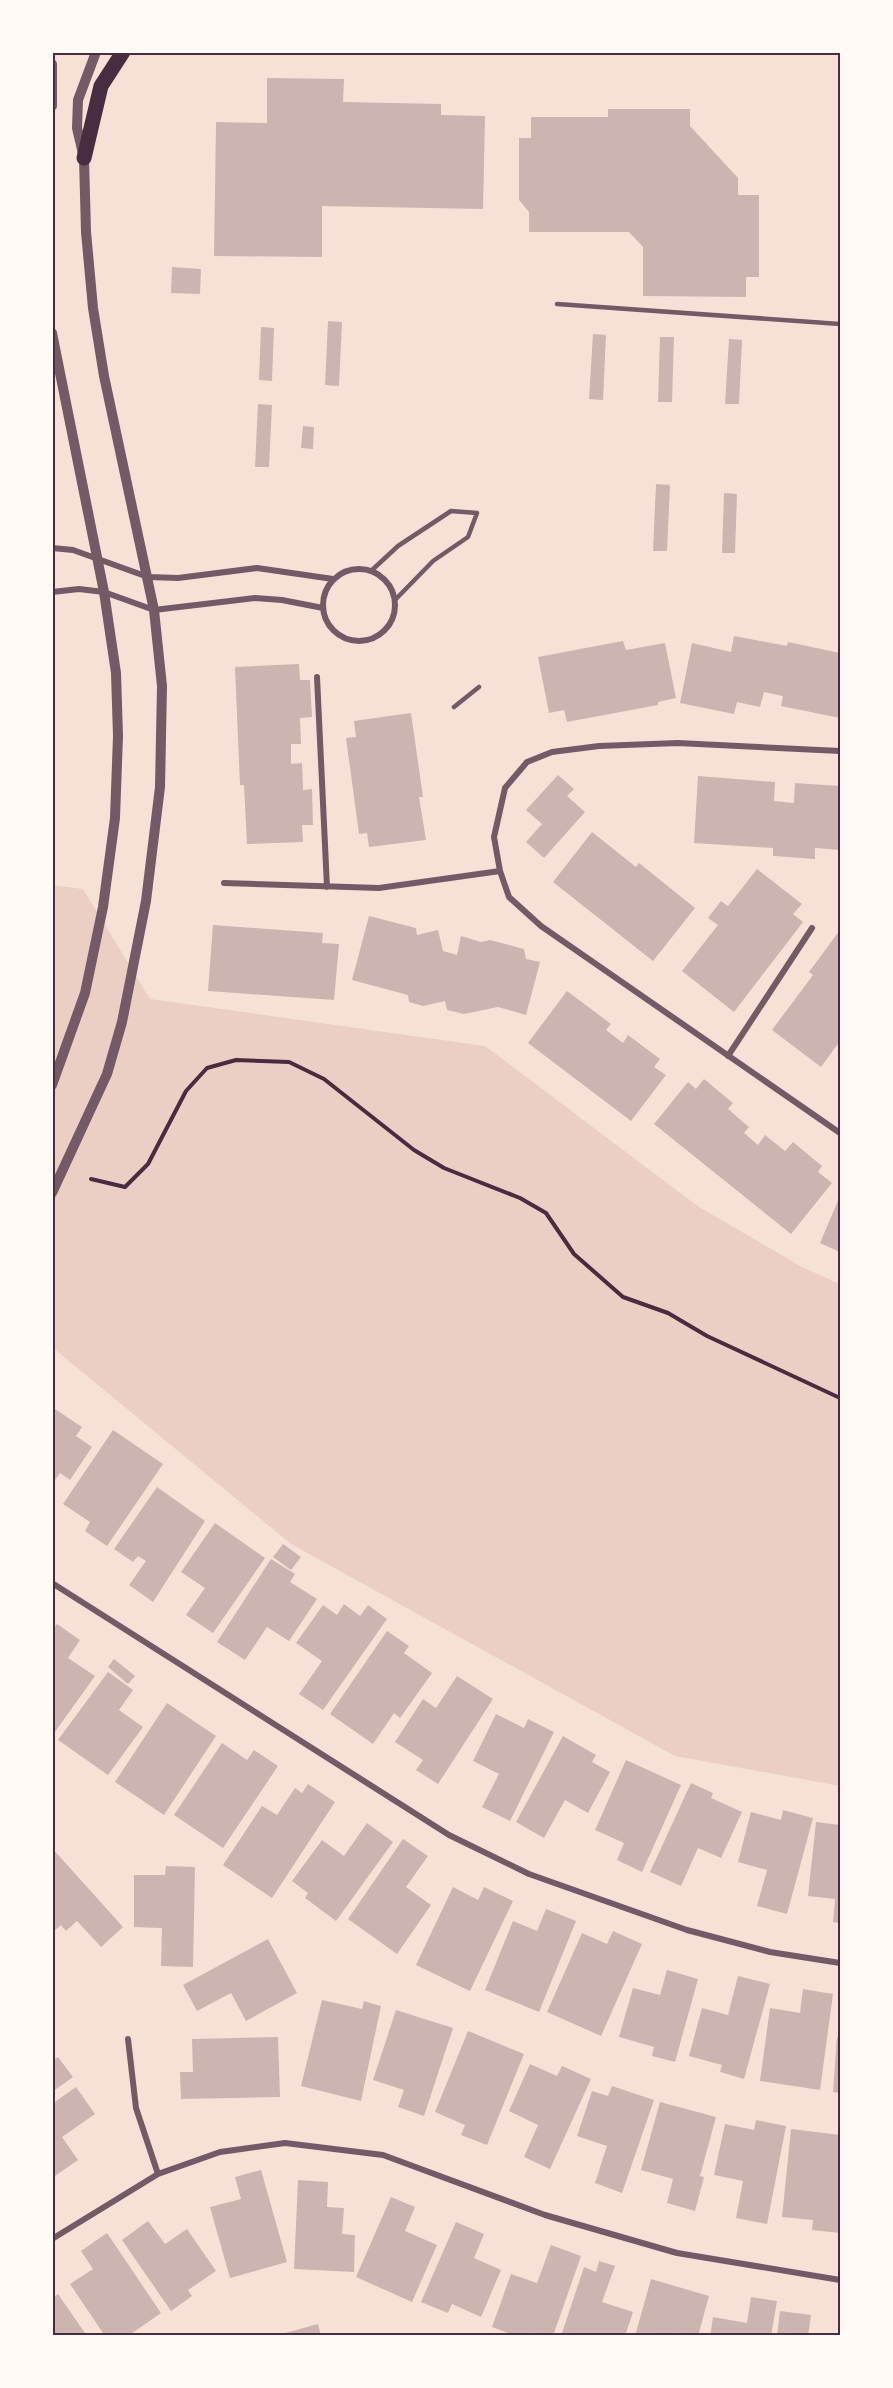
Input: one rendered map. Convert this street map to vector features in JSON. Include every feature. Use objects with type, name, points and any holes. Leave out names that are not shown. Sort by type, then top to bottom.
[{"type":"main road","points":[[84,158],[101,86],[123,52]]},
{"type":"street","points":[[52,1192],[107,1074],[122,1022],[146,901],[156,835],[162,728],[162,686],[154,610],[104,376],[93,308],[86,232],[84,158],[77,129],[78,100],[96,52]]},
{"type":"street","points":[[52,64],[52,106]]},
{"type":"street","points":[[52,333],[104,592],[116,673],[118,736],[115,818],[103,907],[85,993],[52,1084]]},
{"type":"street","points":[[52,548],[73,550],[148,577],[178,578],[257,568],[333,579],[351,570],[371,571],[388,583],[395,600],[392,619],[387,628],[368,640],[343,638],[326,620],[323,608],[323,598],[333,579]]},
{"type":"street","points":[[52,592],[79,589],[104,592],[154,610],[255,598],[282,600],[323,608]]},
{"type":"street","points":[[317,677],[327,887]]},
{"type":"street","points":[[840,751],[678,742],[599,746],[552,752],[527,762],[505,788],[494,837],[500,871],[509,897],[541,926],[840,1133]]},
{"type":"street","points":[[224,883],[379,888],[500,871]]},
{"type":"street","points":[[728,1056],[812,928]]},
{"type":"street","points":[[52,1583],[449,1835],[529,1874],[687,1930],[770,1952],[840,1963]]},
{"type":"street","points":[[128,2039],[136,2108],[158,2174]]},
{"type":"street","points":[[52,2240],[158,2174],[220,2152],[285,2143],[383,2155],[545,2214],[677,2253],[840,2280]]},
{"type":"lane","points":[[557,304],[840,324]]},
{"type":"lane","points":[[371,571],[398,546],[452,511],[477,513],[468,537],[433,561],[395,600]]},
{"type":"lane","points":[[454,707],[478,687]]},
{"type":"path","points":[[91,1179],[125,1187],[135,1179],[148,1164],[186,1091],[207,1068],[236,1060],[289,1062],[324,1079],[414,1150],[444,1168],[527,1201],[546,1213],[574,1254],[623,1297],[668,1313],[707,1336],[840,1398]]},
{"type":"shaded area","points":[[52,885],[83,889],[150,999],[485,1046],[699,1207],[802,1267],[840,1284],[840,1786],[675,1756],[291,1544],[53,1348]]},
{"type":"building","points":[[267,78],[344,79],[343,102],[441,104],[441,115],[485,116],[483,209],[322,206],[322,257],[214,256],[216,122],[267,123]]},
{"type":"building","points":[[608,109],[690,109],[690,126],[738,178],[738,195],[759,195],[759,277],[746,277],[746,297],[643,296],[643,247],[629,232],[529,232],[529,212],[519,200],[519,138],[531,138],[531,117],[608,117]]},
{"type":"building","points":[[172,267],[201,269],[200,294],[171,293]]},
{"type":"building","points":[[328,321],[342,322],[339,386],[325,385]]},
{"type":"building","points":[[261,327],[274,328],[272,381],[259,380]]},
{"type":"building","points":[[593,334],[606,335],[603,400],[589,399]]},
{"type":"building","points":[[660,337],[674,337],[672,402],[658,402]]},
{"type":"building","points":[[729,339],[742,340],[739,404],[725,404]]},
{"type":"building","points":[[258,404],[272,405],[269,467],[255,467]]},
{"type":"building","points":[[303,426],[314,427],[313,449],[301,448]]},
{"type":"building","points":[[656,484],[670,485],[667,551],[653,551]]},
{"type":"building","points":[[724,493],[737,494],[735,553],[722,553]]},
{"type":"building","points":[[734,636],[787,646],[788,642],[840,653],[840,718],[781,706],[783,696],[764,692],[760,707],[737,702],[734,714],[680,703],[692,643],[731,652]]},
{"type":"building","points":[[623,641],[626,650],[665,643],[676,698],[658,702],[658,705],[567,722],[564,710],[549,713],[538,657]]},
{"type":"building","points":[[299,664],[300,680],[310,680],[312,717],[300,718],[301,744],[291,744],[291,764],[302,763],[303,790],[312,789],[313,825],[302,825],[303,842],[247,844],[244,785],[240,785],[235,667]]},
{"type":"building","points":[[411,713],[423,797],[419,797],[426,840],[369,847],[367,833],[359,834],[346,738],[356,737],[354,721]]},
{"type":"building","points":[[558,775],[574,789],[567,796],[585,812],[544,858],[526,842],[542,824],[526,810]]},
{"type":"building","points":[[698,776],[775,782],[774,801],[794,803],[795,783],[840,786],[840,850],[815,848],[815,859],[773,856],[773,848],[694,843]]},
{"type":"building","points":[[592,832],[636,867],[639,863],[695,908],[653,961],[553,882]]},
{"type":"building","points":[[757,869],[802,904],[793,914],[803,922],[734,1012],[682,971],[718,925],[708,918],[721,901],[728,906]]},
{"type":"building","points":[[369,916],[416,928],[417,935],[438,930],[443,951],[457,955],[461,936],[481,942],[490,940],[524,949],[526,959],[540,962],[526,1015],[498,1007],[464,1014],[447,1010],[445,1001],[423,1006],[409,1002],[408,995],[352,980]]},
{"type":"building","points":[[213,925],[323,933],[322,943],[339,944],[334,1000],[208,991]]},
{"type":"building","points":[[840,930],[840,1041],[821,1067],[772,1030],[813,975],[809,972]]},
{"type":"building","points":[[567,991],[611,1024],[606,1030],[623,1043],[628,1035],[660,1059],[654,1067],[666,1075],[631,1121],[528,1043]]},
{"type":"building","points":[[704,1079],[733,1103],[728,1109],[749,1127],[744,1133],[758,1145],[765,1135],[785,1151],[793,1142],[822,1166],[818,1172],[832,1183],[791,1234],[654,1124],[688,1082],[696,1089]]},
{"type":"building","points":[[840,1196],[840,1252],[820,1243]]},
{"type":"building","points":[[52,1407],[82,1427],[76,1436],[92,1447],[70,1480],[60,1473],[55,1480],[52,1479]]},
{"type":"building","points":[[113,1430],[163,1464],[107,1546],[85,1531],[90,1522],[63,1504]]},
{"type":"building","points":[[157,1487],[205,1521],[153,1602],[129,1585],[146,1561],[138,1556],[133,1562],[114,1549]]},
{"type":"building","points":[[215,1523],[265,1558],[213,1633],[186,1615],[205,1588],[181,1572]]},
{"type":"building","points":[[283,1544],[301,1557],[291,1570],[273,1557]]},
{"type":"building","points":[[271,1559],[295,1574],[290,1582],[317,1599],[289,1641],[267,1627],[245,1660],[217,1642]]},
{"type":"building","points":[[344,1604],[360,1616],[368,1605],[387,1619],[323,1710],[299,1694],[322,1661],[296,1643],[323,1605],[337,1615]]},
{"type":"building","points":[[57,1624],[80,1640],[68,1658],[95,1676],[52,1736],[52,1631]]},
{"type":"building","points":[[387,1631],[409,1646],[404,1653],[432,1673],[400,1718],[394,1713],[373,1744],[330,1714]]},
{"type":"building","points":[[114,1659],[135,1676],[128,1684],[108,1667]]},
{"type":"building","points":[[108,1672],[133,1690],[119,1710],[143,1727],[108,1775],[58,1740]]},
{"type":"building","points":[[457,1676],[493,1699],[438,1784],[416,1770],[423,1760],[395,1742],[423,1699],[436,1708]]},
{"type":"building","points":[[167,1703],[216,1736],[164,1815],[115,1782]]},
{"type":"building","points":[[496,1714],[524,1728],[528,1719],[554,1732],[510,1821],[482,1807],[499,1774],[473,1761]]},
{"type":"building","points":[[563,1736],[596,1755],[592,1762],[610,1772],[588,1813],[565,1800],[544,1838],[516,1822]]},
{"type":"building","points":[[222,1743],[247,1760],[254,1750],[278,1766],[223,1848],[174,1815]]},
{"type":"building","points":[[626,1760],[681,1785],[642,1872],[617,1860],[624,1843],[595,1830]]},
{"type":"building","points":[[691,1783],[713,1793],[711,1798],[742,1812],[721,1858],[698,1848],[681,1886],[650,1872]]},
{"type":"building","points":[[308,1784],[335,1802],[272,1898],[223,1865],[262,1806],[277,1815],[295,1788],[302,1793]]},
{"type":"building","points":[[783,1810],[813,1818],[787,1914],[757,1906],[767,1870],[738,1862],[751,1812],[781,1820]]},
{"type":"building","points":[[816,1822],[840,1825],[840,1923],[833,1922],[835,1899],[808,1896]]},
{"type":"building","points":[[367,1823],[393,1842],[336,1921],[305,1898],[308,1893],[292,1881],[322,1840],[344,1856]]},
{"type":"building","points":[[403,1839],[428,1856],[406,1887],[431,1905],[397,1954],[348,1919]]},
{"type":"building","points":[[52,1848],[123,1927],[101,1947],[77,1921],[66,1931],[61,1925],[52,1933]]},
{"type":"building","points":[[166,1866],[195,1867],[193,1967],[161,1966],[162,1928],[134,1927],[134,1875],[165,1875]]},
{"type":"building","points":[[453,1887],[478,1900],[484,1887],[513,1901],[470,1991],[416,1965]]},
{"type":"building","points":[[546,1909],[576,1921],[539,2012],[485,1990],[513,1921],[537,1931]]},
{"type":"building","points":[[613,1931],[642,1944],[601,2036],[547,2012],[582,1933],[607,1944]]},
{"type":"building","points":[[268,1939],[297,1993],[246,2021],[231,1993],[197,2011],[183,1985]]},
{"type":"building","points":[[667,1970],[698,1979],[675,2062],[652,2056],[654,2047],[619,2037],[633,1988],[660,1995]]},
{"type":"building","points":[[738,1976],[770,1984],[744,2079],[720,2072],[722,2065],[689,2056],[702,2008],[728,2015]]},
{"type":"building","points":[[803,1989],[833,1994],[820,2090],[760,2081],[770,2008],[800,2013]]},
{"type":"building","points":[[322,2000],[362,2009],[364,2001],[381,2006],[361,2101],[301,2086]]},
{"type":"building","points":[[396,2010],[453,2028],[424,2116],[398,2107],[404,2090],[373,2080]]},
{"type":"building","points":[[468,2031],[524,2054],[487,2145],[461,2135],[465,2125],[435,2112]]},
{"type":"building","points":[[278,2037],[280,2097],[181,2099],[180,2072],[193,2072],[192,2039]]},
{"type":"building","points":[[837,2037],[840,2037],[840,2093],[833,2092]]},
{"type":"building","points":[[58,2057],[73,2077],[52,2092],[52,2061]]},
{"type":"building","points":[[530,2064],[557,2076],[562,2066],[591,2079],[550,2169],[524,2157],[538,2125],[509,2111]]},
{"type":"building","points":[[612,2086],[654,2100],[622,2193],[595,2183],[607,2146],[577,2136],[592,2091],[608,2096]]},
{"type":"building","points":[[76,2087],[95,2114],[62,2137],[78,2160],[52,2178],[52,2104]]},
{"type":"building","points":[[660,2102],[716,2117],[700,2176],[704,2177],[695,2211],[667,2203],[673,2179],[641,2170]]},
{"type":"building","points":[[756,2120],[786,2126],[767,2224],[736,2218],[743,2181],[714,2175],[725,2124],[754,2130]]},
{"type":"building","points":[[791,2129],[840,2135],[840,2233],[812,2230],[813,2220],[782,2217]]},
{"type":"building","points":[[261,2170],[287,2262],[230,2278],[210,2207],[241,2199],[235,2177]]},
{"type":"building","points":[[298,2180],[328,2182],[327,2207],[344,2208],[342,2234],[355,2235],[354,2272],[294,2269]]},
{"type":"building","points":[[391,2197],[415,2207],[405,2231],[437,2245],[412,2302],[356,2277]]},
{"type":"building","points":[[148,2221],[165,2244],[187,2229],[216,2271],[188,2290],[192,2296],[171,2311],[122,2240]]},
{"type":"building","points":[[456,2222],[484,2234],[474,2258],[501,2270],[481,2317],[452,2304],[448,2313],[421,2302]]},
{"type":"building","points":[[107,2233],[161,2313],[128,2336],[105,2336],[70,2284],[93,2269],[81,2251]]},
{"type":"building","points":[[551,2245],[581,2256],[553,2336],[516,2336],[492,2327],[511,2274],[537,2283]]},
{"type":"building","points":[[599,2261],[615,2266],[602,2302],[633,2312],[625,2336],[561,2336],[584,2267],[596,2272]]},
{"type":"building","points":[[651,2279],[709,2296],[698,2336],[635,2336]]},
{"type":"building","points":[[58,2294],[87,2336],[52,2336],[52,2298]]},
{"type":"building","points":[[751,2297],[777,2301],[771,2336],[710,2336],[713,2317],[747,2323]]},
{"type":"building","points":[[780,2311],[811,2315],[808,2336],[777,2336]]},
{"type":"building","points":[[318,2324],[321,2336],[278,2336],[278,2335]]}]
